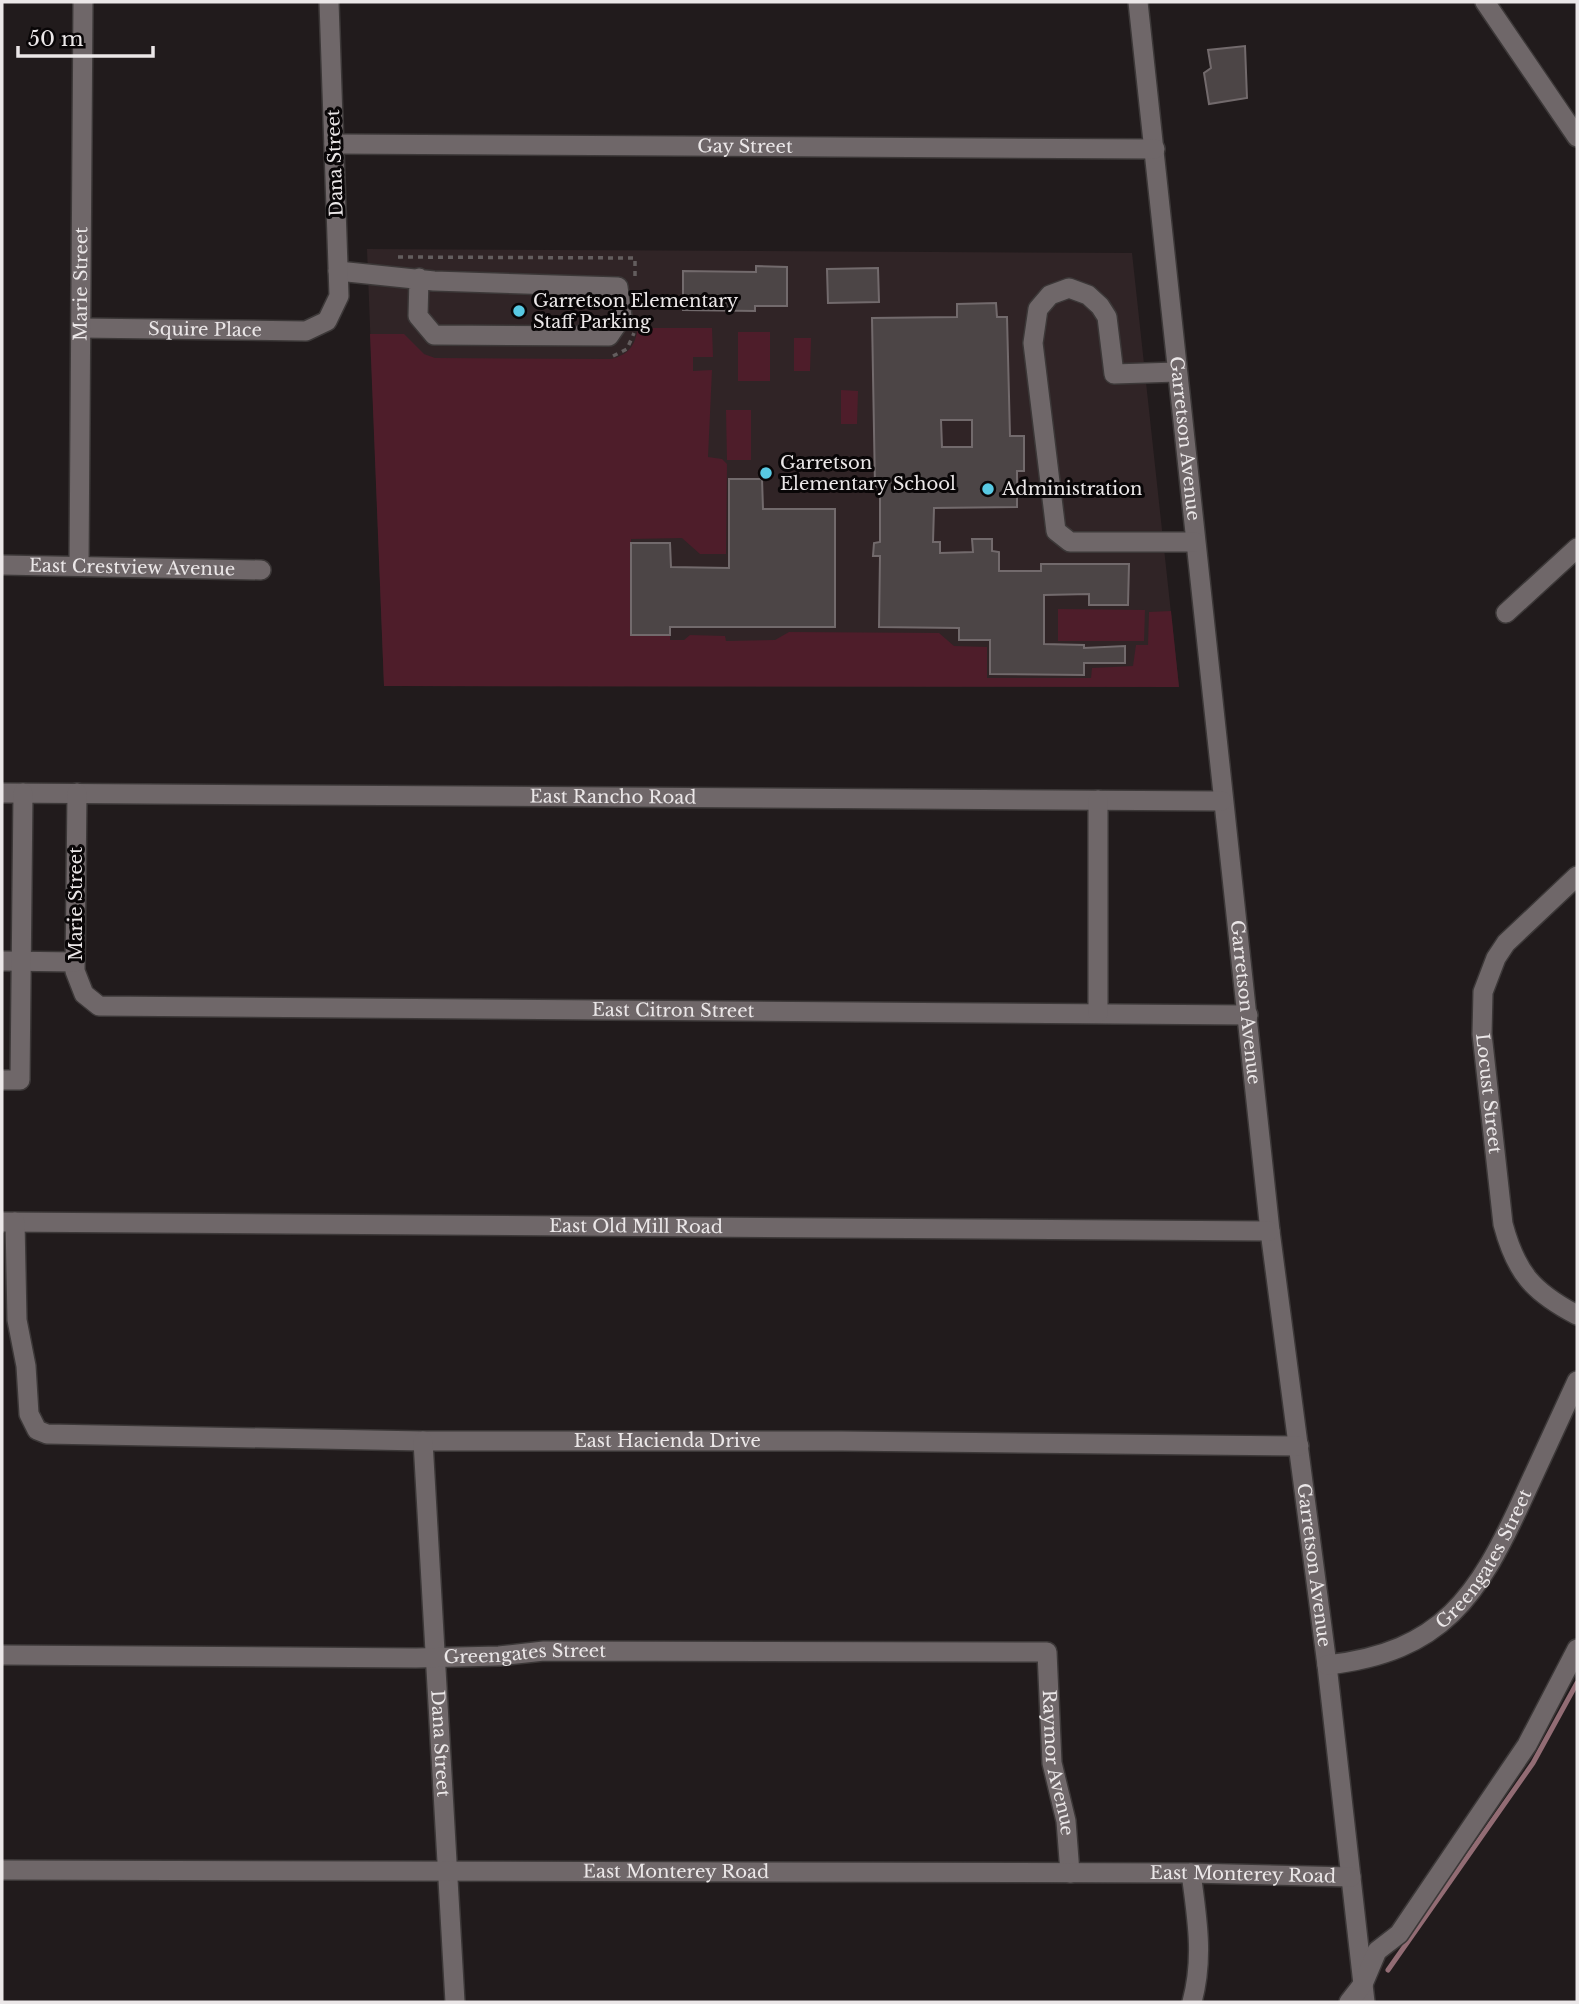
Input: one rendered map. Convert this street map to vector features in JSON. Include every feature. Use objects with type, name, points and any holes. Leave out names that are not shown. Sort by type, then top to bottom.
[{"type":"street","name":"Marie Street","points":[[79,566],[83,2]]},
{"type":"street","name":"Dana Street","points":[[327,321],[339,296],[329,2]]},
{"type":"street","name":"Garretson Avenue","points":[[1138,2],[1270,1231],[1327,1665],[1364,1993]]},
{"type":"street","points":[[1485,2],[1577,137]]},
{"type":"street","name":"Gay Street","points":[[334,144],[1155,149]]},
{"type":"street","points":[[338,271],[419,278],[434,281],[618,287],[622,317],[609,336],[434,335],[418,316],[419,278]]},
{"type":"street","points":[[1177,372],[1114,374],[1107,317],[1088,295],[1069,288],[1050,295],[1038,309],[1033,343],[1056,531],[1070,542],[1195,542]]},
{"type":"street","name":"Squire Place","points":[[81,328],[306,331],[327,321]]},
{"type":"street","points":[[1506,613],[1577,548]]},
{"type":"street","name":"East Crestview Avenue","points":[[2,565],[261,570]]},
{"type":"street","name":"East Rancho Road","points":[[2,793],[1222,801]]},
{"type":"street","points":[[2,1080],[20,1080],[11,962],[23,793]]},
{"type":"street","name":"Marie Street","points":[[77,793],[75,962],[77,981],[84,994],[99,1006]]},
{"type":"street","points":[[1098,800],[1098,1013]]},
{"type":"street","name":"Locust Street","points":[[1577,876],[1506,943],[1488,974],[1481,1011],[1503,1224],[1509,1247],[1530,1283],[1549,1300],[1577,1315]]},
{"type":"street","points":[[11,962],[75,962]]},
{"type":"street","name":"East Citron Street","points":[[99,1006],[1248,1015]]},
{"type":"street","name":"East Old Mill Road","points":[[9,1222],[1270,1231]]},
{"type":"street","name":"East Hacienda Drive","points":[[9,1222],[17,1320],[26,1366],[29,1414],[37,1430],[47,1434],[423,1441],[842,1441],[1299,1446]]},
{"type":"street","name":"Greengates Street","points":[[1327,1665],[1353,1662],[1400,1648],[1423,1636],[1466,1601],[1499,1553],[1577,1381]]},
{"type":"street","name":"Dana Street","points":[[423,1441],[455,2002]]},
{"type":"street","points":[[1349,2002],[1364,1993],[1377,1951],[1399,1934],[1527,1745],[1577,1649]]},
{"type":"street","name":"Greengates Street","points":[[2,1654],[436,1657],[499,1656],[544,1651],[1047,1652]]},
{"type":"street","name":"Raymor Avenue","points":[[1047,1652],[1052,1763],[1066,1821],[1070,1873]]},
{"type":"street","name":"East Monterey Road","points":[[2,1870],[1191,1873],[1351,1877]]},
{"type":"street","points":[[1191,1873],[1199,1932],[1200,1973],[1192,2002]]},
{"type":"shaded area","name":"Garretson Elementary School","points":[[367,249],[1132,253],[1179,687],[384,686]]},
{"type":"shaded area","points":[[638,328],[712,328],[713,357],[693,357],[693,371],[712,370],[708,457],[722,459],[727,464],[726,554],[700,554],[682,538],[631,539],[632,635],[670,635],[670,640],[684,640],[690,635],[725,636],[726,641],[775,640],[789,632],[939,633],[954,646],[987,647],[987,678],[1091,678],[1092,668],[1133,666],[1136,645],[1148,645],[1149,612],[1171,611],[1179,687],[384,686],[370,334],[404,334],[424,354],[435,358],[611,359],[630,348]]},
{"type":"shaded area","points":[[738,332],[770,332],[770,381],[738,381]]},
{"type":"shaded area","points":[[794,338],[811,338],[810,371],[794,371]]},
{"type":"shaded area","points":[[841,390],[858,391],[857,424],[841,424]]},
{"type":"shaded area","points":[[726,410],[751,410],[751,460],[727,460]]},
{"type":"shaded area","points":[[1058,609],[1145,610],[1144,641],[1058,641]]},
{"type":"building","points":[[1245,46],[1247,98],[1209,104],[1204,73],[1211,68],[1208,50]]},
{"type":"building","points":[[756,266],[787,267],[787,306],[755,306],[755,311],[683,310],[683,271],[756,272]]},
{"type":"building","points":[[878,268],[879,302],[828,303],[827,269]]},
{"type":"building","points":[[996,303],[997,317],[1007,317],[1010,436],[1024,436],[1024,471],[1017,471],[1017,507],[934,508],[933,542],[940,542],[940,553],[973,552],[972,539],[992,539],[992,551],[999,552],[999,571],[1041,571],[1041,564],[1129,564],[1128,605],[1089,605],[1089,594],[1044,595],[1044,644],[1084,645],[1084,648],[1125,646],[1125,663],[1084,663],[1084,675],[990,674],[990,640],[959,640],[959,628],[879,627],[880,556],[873,556],[874,543],[880,542],[880,487],[875,487],[872,318],[957,317],[957,304]],"holes":[[[941,420],[972,420],[972,447],[942,447]]]},
{"type":"building","points":[[729,479],[762,479],[763,509],[835,509],[835,627],[670,627],[670,635],[631,635],[631,543],[670,543],[671,567],[729,568]]},
{"type":"waterway","points":[[1388,1970],[1533,1763],[1577,1683]]},
{"type":"place","name":"Garretson Elementary Staff Parking","points":[[519,311]]},
{"type":"place","name":"Garretson Elementary School","points":[[766,473]]},
{"type":"place","name":"Administration","points":[[988,489]]}]
